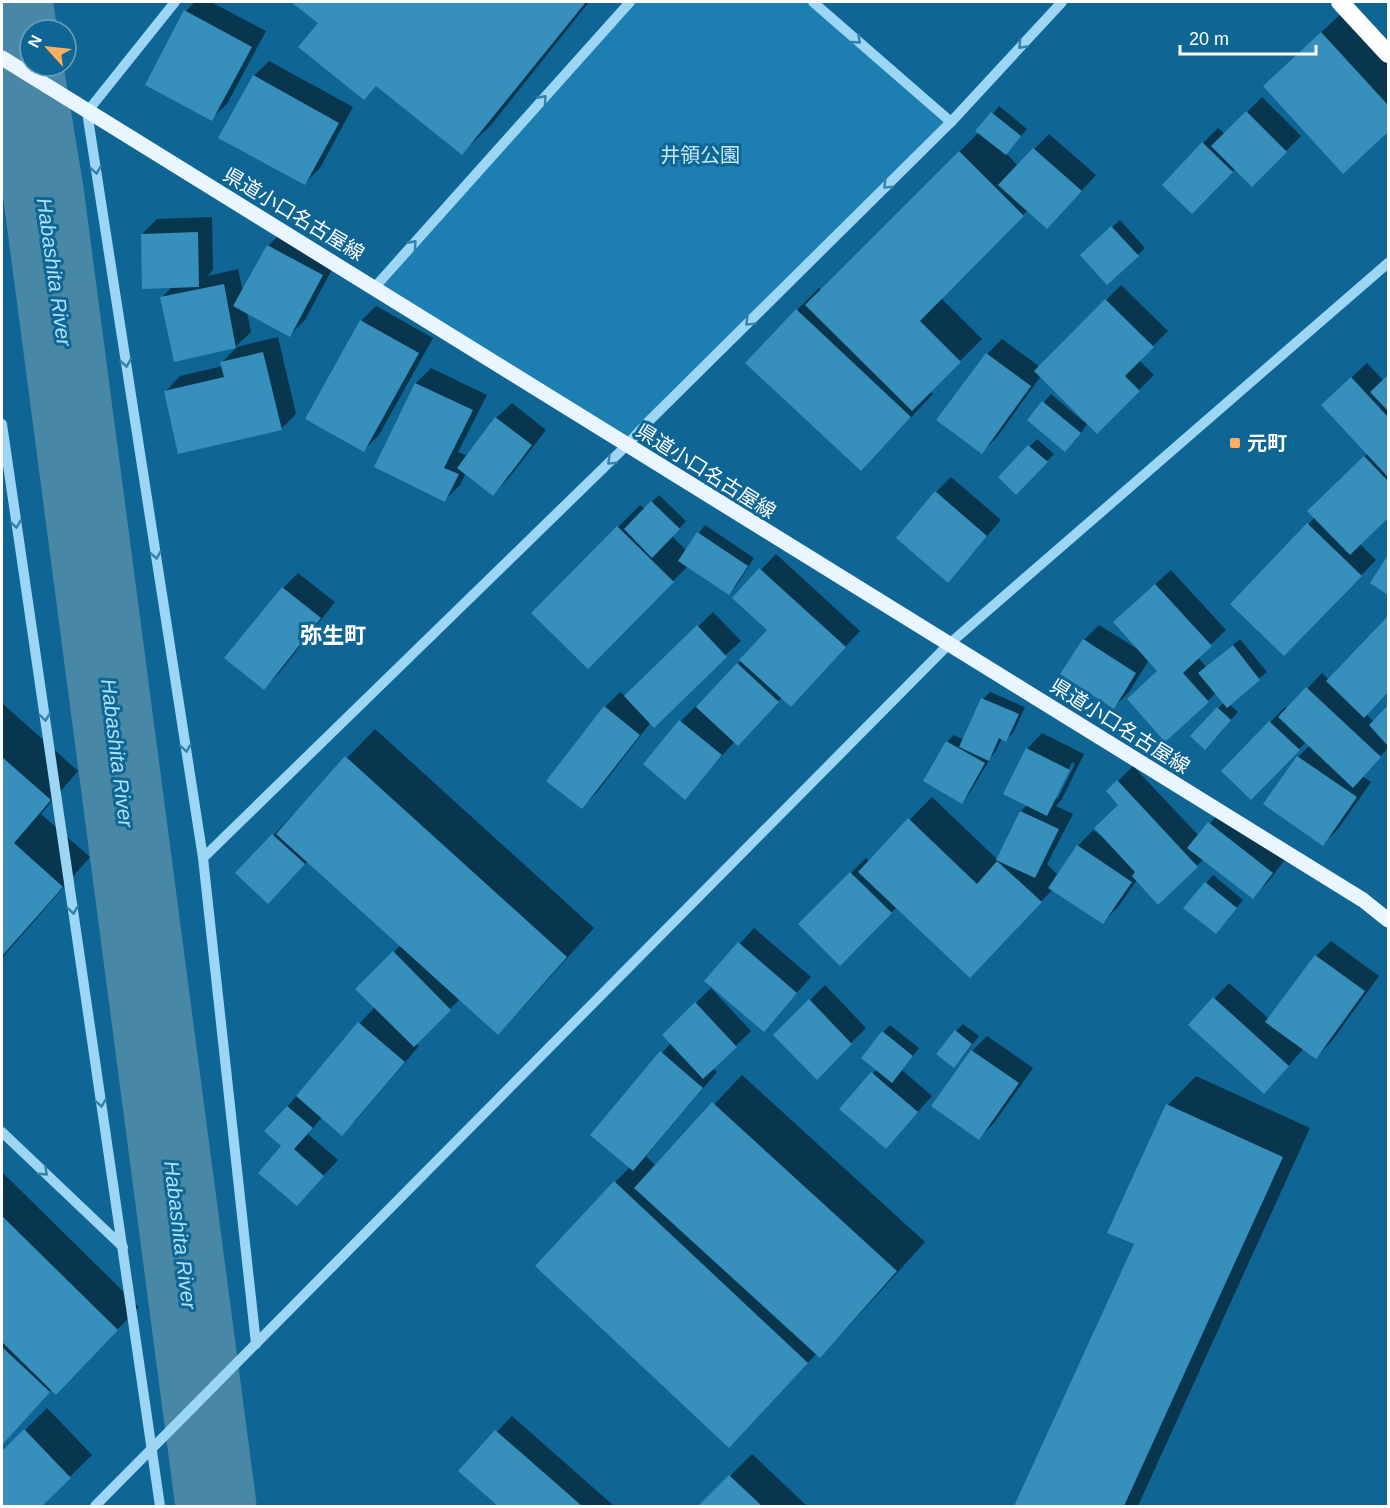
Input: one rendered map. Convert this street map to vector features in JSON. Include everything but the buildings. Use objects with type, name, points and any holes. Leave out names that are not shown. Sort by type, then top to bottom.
[{"type":"highway","points":[[1340,2],[1389,54]]},
{"type":"main road","name":"県道小口名古屋線","points":[[2,58],[1363,900],[1389,920]]},
{"type":"street","points":[[175,2],[87,112],[203,858],[256,1344]]},
{"type":"street","points":[[374,288],[630,2]]},
{"type":"street","points":[[813,2],[951,122]]},
{"type":"street","points":[[203,858],[626,446],[951,122],[1062,2]]},
{"type":"street","points":[[95,1506],[948,645],[1389,263]]},
{"type":"street","points":[[2,424],[160,1506]]},
{"type":"street","points":[[2,1132],[123,1247]]},
{"type":"green space","name":"井領公園","points":[[630,2],[813,2],[951,122],[626,446],[374,288]]},
{"type":"waterway","name":"Habashita River","points":[[12,2],[43,190],[216,1506]]},
{"type":"place","name":"元町","points":[[1235,443]]},
{"type":"district","name":"弥生町","points":[[333,635]]}]
